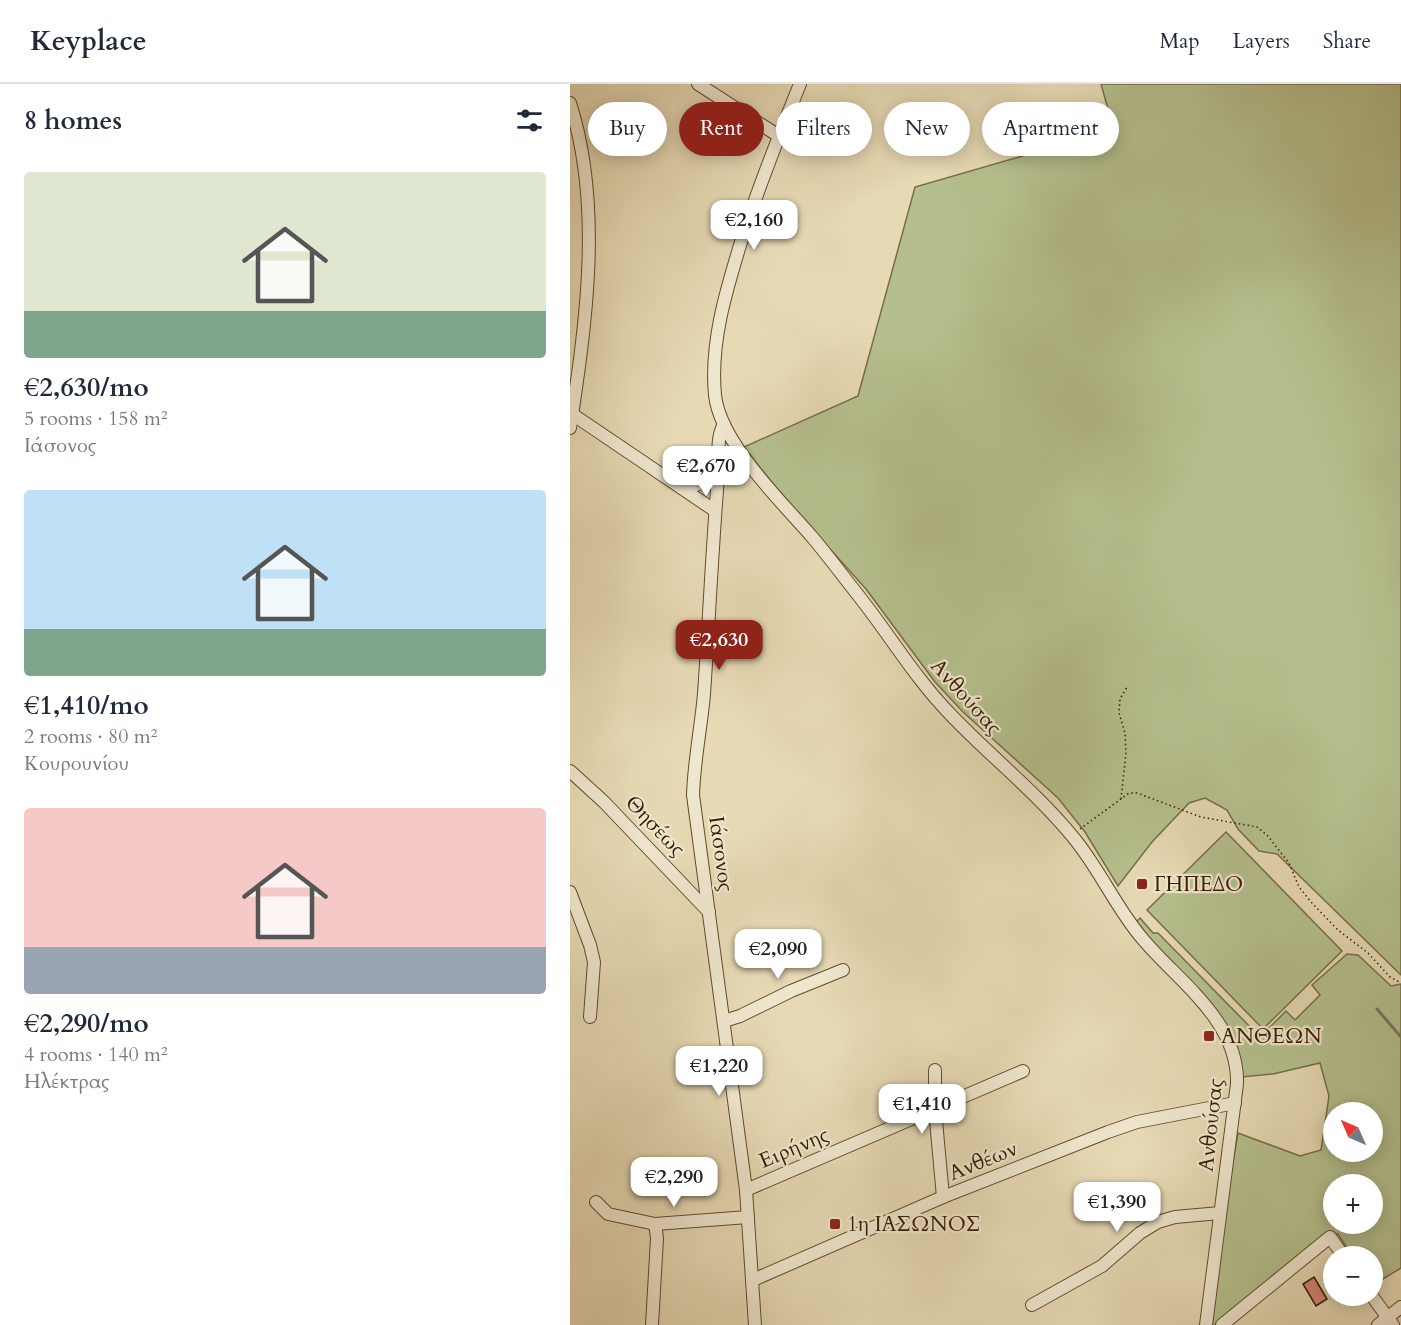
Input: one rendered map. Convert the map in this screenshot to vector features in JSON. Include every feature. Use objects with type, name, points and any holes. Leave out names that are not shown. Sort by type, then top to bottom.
[{"type":"street","points":[[698,84],[776,134]]},
{"type":"street","name":"Ανθούσας","points":[[793,102],[800,84]]},
{"type":"street","points":[[570,103],[585,163],[588,197],[588,277],[570,428]]},
{"type":"street","name":"Ανθούσας","points":[[776,144],[750,215],[720,316],[715,384],[716,398],[724,424],[761,478],[827,556],[942,705],[1026,786],[1072,835],[1092,861],[1130,923],[1197,997],[1230,1042],[1236,1065],[1237,1084],[1206,1325]]},
{"type":"street","points":[[572,414],[714,510]]},
{"type":"street","name":"Ιάσονος","points":[[724,424],[719,434],[704,694],[694,769],[693,795],[746,1190],[755,1325]]},
{"type":"street","points":[[685,489],[718,477]]},
{"type":"street","name":"Θησέως","points":[[570,771],[604,802],[709,912]]},
{"type":"street","points":[[570,892],[594,962],[590,1017]]},
{"type":"street","points":[[724,1021],[843,970]]},
{"type":"street","points":[[935,1070],[935,1110],[943,1197]]},
{"type":"street","name":"Ειρήνης","points":[[746,1190],[1023,1071]]},
{"type":"street","name":"Ανθέων","points":[[753,1280],[943,1197],[1137,1122],[1235,1103]]},
{"type":"street","points":[[596,1202],[608,1214],[655,1224],[748,1217]]},
{"type":"street","points":[[1032,1305],[1102,1266],[1140,1233],[1158,1222],[1174,1217],[1220,1213]]},
{"type":"street","points":[[652,1325],[657,1238],[655,1224]]},
{"type":"street","points":[[1222,1325],[1330,1238],[1336,1246]]},
{"type":"street","points":[[1377,1306],[1386,1322],[1401,1307]]},
{"type":"path","points":[[1121,800],[1126,753],[1125,733],[1119,713],[1120,699],[1127,687]]},
{"type":"path","points":[[1072,835],[1129,794],[1137,793],[1201,817],[1257,827],[1267,835],[1289,863],[1299,887],[1311,902],[1338,930],[1368,953],[1390,977],[1401,983]]},
{"type":"green space","points":[[1101,84],[1401,84],[1401,975],[1277,854],[1259,851],[1238,829],[1227,810],[1205,798],[1189,803],[1152,842],[1118,886],[1085,832],[1058,798],[963,712],[935,682],[866,589],[784,498],[744,447],[858,396],[915,187],[1022,156],[1119,156],[1119,102],[1106,102]]},
{"type":"green space","points":[[1226,832],[1342,951],[1263,1029],[1147,910]]},
{"type":"green space","points":[[1140,918],[1153,933],[1158,933],[1260,1037],[1286,1011],[1295,1020],[1320,995],[1312,985],[1347,954],[1358,955],[1391,986],[1401,984],[1401,1268],[1383,1279],[1383,1246],[1346,1246],[1338,1234],[1383,1234],[1383,1174],[1323,1174],[1323,1234],[1326,1234],[1216,1325],[1211,1325],[1227,1195],[1238,1133],[1300,1156],[1321,1150],[1323,1136],[1323,1162],[1383,1162],[1383,1102],[1328,1102],[1329,1096],[1320,1063],[1273,1074],[1242,1077],[1237,1050],[1138,927],[1137,921]]},
{"type":"building","points":[[1314,1277],[1323,1292],[1323,1302],[1316,1306],[1303,1284]]},
{"type":"waterway","points":[[1377,1009],[1401,1037]]},
{"type":"place","name":"ΓΗΠΕΔΟ","points":[[1142,884]]},
{"type":"place","name":"ΑΝΘΕΩΝ","points":[[1209,1036]]},
{"type":"place","name":"1η ΙΑΣΩΝΟΣ","points":[[835,1224]]}]
